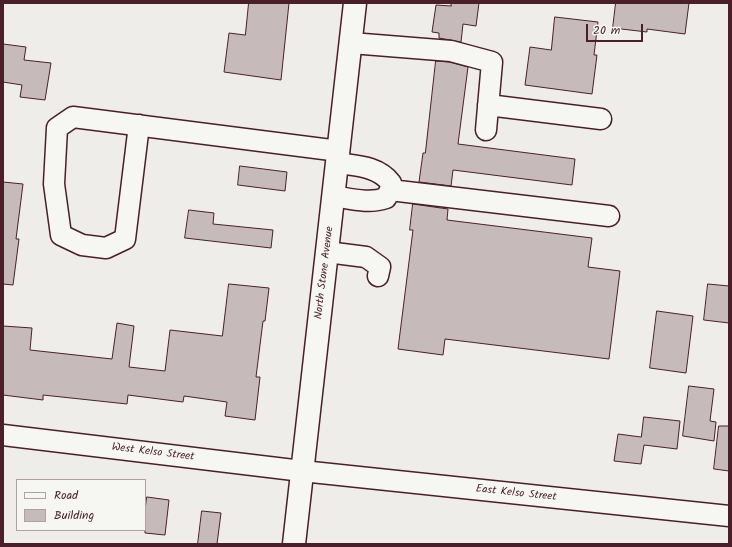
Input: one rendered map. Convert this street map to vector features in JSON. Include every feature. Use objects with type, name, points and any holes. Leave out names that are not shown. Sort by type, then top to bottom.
[{"type":"main road","name":"North Stone Avenue","points":[[294,544],[355,3]]},
{"type":"street","points":[[351,43],[451,50],[492,62],[486,130]]},
{"type":"street","points":[[488,105],[601,119]]},
{"type":"street","points":[[139,125],[125,239],[106,248],[82,245],[61,235],[54,184],[57,128],[74,117],[139,125],[338,157],[374,169],[386,177],[391,183],[390,190],[386,198],[376,201],[364,201],[333,196]]},
{"type":"street","points":[[390,190],[609,216]]},
{"type":"street","points":[[327,252],[366,256],[380,267],[378,276]]},
{"type":"street","name":"West Kelso Street","points":[[3,435],[302,471]]},
{"type":"street","name":"East Kelso Street","points":[[302,471],[729,516]]},
{"type":"building","points":[[249,3],[289,3],[281,80],[224,72],[229,33],[245,35]]},
{"type":"building","points":[[451,3],[479,3],[476,26],[463,24],[461,42],[439,38],[439,33],[432,32],[436,5],[451,6]]},
{"type":"building","points":[[616,3],[689,3],[685,34],[647,29],[647,32],[613,28]]},
{"type":"building","points":[[555,17],[598,22],[594,55],[597,55],[592,94],[525,85],[530,47],[551,50]]},
{"type":"building","points":[[3,44],[26,47],[24,60],[51,63],[45,100],[20,97],[22,85],[3,82]]},
{"type":"building","points":[[436,61],[449,62],[468,67],[458,144],[575,159],[572,185],[453,170],[451,186],[419,182],[423,153],[425,153]]},
{"type":"building","points":[[240,166],[287,172],[285,191],[238,185]]},
{"type":"building","points":[[3,182],[23,184],[16,239],[19,239],[13,285],[3,284]]},
{"type":"building","points":[[413,204],[448,209],[447,220],[592,238],[588,267],[620,271],[609,359],[445,339],[443,355],[398,349],[413,230],[410,230]]},
{"type":"building","points":[[189,210],[214,213],[213,224],[273,230],[271,248],[185,238]]},
{"type":"building","points":[[229,284],[269,288],[256,377],[260,377],[255,420],[225,416],[227,402],[184,396],[183,402],[128,395],[127,404],[43,395],[43,400],[3,395],[3,326],[32,328],[30,350],[112,359],[117,323],[134,326],[129,367],[165,371],[170,330],[222,336]]},
{"type":"building","points":[[708,284],[729,286],[729,323],[704,320]]},
{"type":"building","points":[[657,311],[693,316],[686,373],[650,368]]},
{"type":"building","points":[[689,386],[714,389],[710,421],[716,422],[714,441],[683,436]]},
{"type":"building","points":[[644,417],[680,421],[677,449],[644,445],[641,464],[614,461],[618,434],[641,437]]},
{"type":"building","points":[[719,426],[729,426],[729,471],[714,469]]},
{"type":"building","points":[[147,497],[169,500],[165,535],[145,533]]},
{"type":"building","points":[[202,511],[221,513],[217,544],[198,544]]}]
